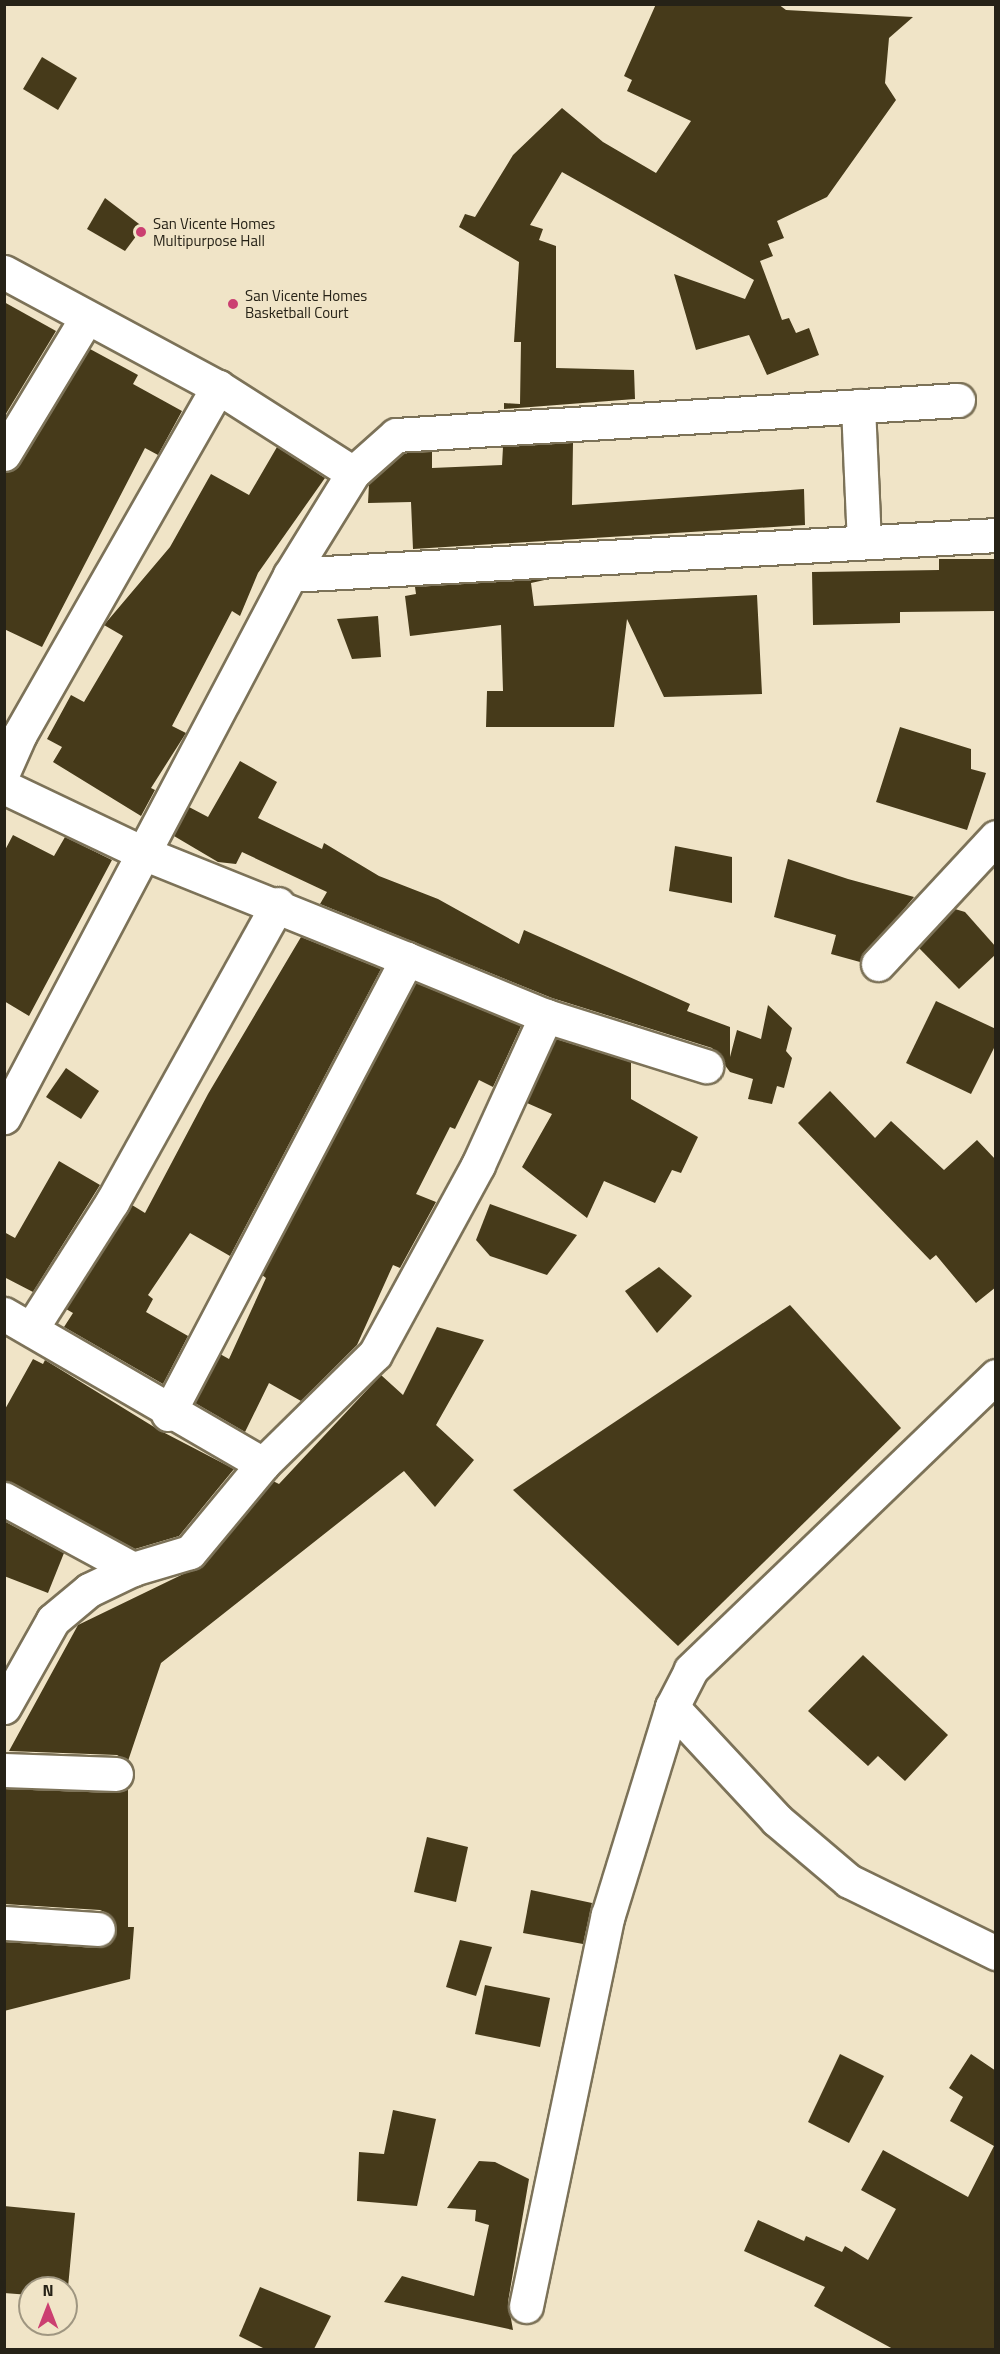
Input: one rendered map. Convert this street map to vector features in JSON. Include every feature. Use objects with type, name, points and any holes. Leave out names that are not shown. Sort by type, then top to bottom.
[{"type":"street","points":[[4,272],[85,320],[218,387],[353,473]]},
{"type":"street","points":[[4,454],[85,320]]},
{"type":"street","points":[[4,770],[20,734],[218,387]]},
{"type":"street","points":[[4,1117],[290,575],[353,473],[396,435],[958,400]]},
{"type":"street","points":[[858,406],[864,542]]},
{"type":"street","points":[[290,575],[996,535]]},
{"type":"street","points":[[4,787],[143,853],[278,904],[546,1016],[706,1066]]},
{"type":"street","points":[[878,964],[996,837]]},
{"type":"street","points":[[263,1464],[168,1414],[19,1320],[112,1202],[278,904]]},
{"type":"street","points":[[168,1414],[407,959]]},
{"type":"street","points":[[4,1707],[12,1673],[53,1620],[89,1590],[133,1569],[190,1552],[263,1464],[375,1354],[478,1165],[546,1016]]},
{"type":"street","points":[[526,2306],[608,1915],[672,1707],[691,1670],[996,1376]]},
{"type":"street","points":[[4,1499],[133,1569]]},
{"type":"street","points":[[672,1707],[777,1820],[849,1881],[996,1953]]},
{"type":"street","points":[[4,1770],[116,1774]]},
{"type":"street","points":[[4,1923],[98,1929]]},
{"type":"building","points":[[656,4],[778,4],[786,10],[913,17],[889,38],[885,83],[896,100],[827,197],[777,221],[784,238],[768,244],[773,256],[760,261],[782,320],[789,318],[796,333],[809,328],[819,355],[767,375],[749,335],[696,350],[674,274],[745,299],[754,280],[562,172],[530,225],[543,229],[539,240],[556,246],[556,368],[634,370],[635,399],[504,409],[504,403],[520,404],[521,342],[514,342],[519,262],[459,227],[465,214],[475,217],[513,155],[562,108],[603,142],[656,173],[691,121],[627,91],[632,80],[624,76]]},
{"type":"building","points":[[42,57],[77,78],[58,110],[23,89]]},
{"type":"building","points":[[105,198],[143,227],[125,251],[87,229]]},
{"type":"building","points":[[4,302],[56,331],[4,417]]},
{"type":"building","points":[[90,349],[138,375],[133,384],[182,411],[158,455],[145,448],[42,647],[4,629],[4,473],[20,464]]},
{"type":"building","points":[[573,443],[572,505],[804,489],[805,525],[413,549],[411,502],[368,503],[369,484],[404,453],[432,452],[432,468],[502,465],[503,447]]},
{"type":"building","points":[[277,447],[325,478],[258,573],[240,616],[232,611],[172,726],[186,733],[151,788],[155,790],[141,816],[53,762],[62,747],[47,739],[71,695],[84,702],[123,636],[104,625],[170,547],[211,474],[249,495]]},
{"type":"building","points":[[939,559],[996,559],[996,611],[900,612],[900,623],[813,625],[812,572],[939,570]]},
{"type":"building","points":[[549,579],[531,583],[534,606],[757,595],[762,694],[664,697],[627,619],[614,727],[486,727],[487,691],[503,691],[501,625],[410,636],[405,596],[416,594],[415,587]]},
{"type":"building","points":[[378,616],[381,657],[352,659],[337,619]]},
{"type":"building","points":[[900,727],[971,749],[971,769],[986,773],[967,830],[876,802]]},
{"type":"building","points":[[240,761],[277,782],[258,818],[322,849],[324,843],[379,876],[438,899],[519,944],[524,930],[690,1004],[687,1011],[730,1027],[730,1057],[737,1030],[761,1039],[768,1005],[792,1028],[786,1051],[792,1058],[784,1088],[777,1086],[772,1104],[748,1099],[753,1079],[730,1072],[712,1048],[552,998],[320,904],[327,892],[242,852],[236,864],[218,862],[174,836],[189,807],[208,817]]},
{"type":"building","points":[[13,835],[54,856],[65,837],[112,860],[29,1016],[4,1001],[4,852]]},
{"type":"building","points":[[675,846],[732,857],[732,903],[669,891]]},
{"type":"building","points":[[788,859],[848,879],[914,897],[860,962],[831,954],[836,935],[774,917]]},
{"type":"building","points":[[955,909],[965,912],[996,947],[996,954],[959,989],[919,948]]},
{"type":"building","points":[[301,937],[381,969],[230,1256],[190,1233],[148,1295],[153,1299],[146,1312],[188,1336],[163,1384],[64,1327],[73,1313],[66,1309],[132,1205],[145,1213],[208,1094]]},
{"type":"building","points":[[416,983],[521,1026],[493,1087],[479,1080],[455,1129],[450,1127],[416,1194],[436,1202],[400,1268],[393,1265],[357,1345],[301,1401],[269,1383],[245,1432],[195,1403],[220,1354],[229,1359],[266,1278],[262,1275]]},
{"type":"building","points":[[936,1001],[996,1029],[996,1044],[971,1094],[906,1063]]},
{"type":"building","points":[[556,1039],[631,1062],[631,1099],[698,1137],[681,1173],[672,1170],[655,1203],[604,1181],[587,1218],[522,1167],[552,1114],[527,1103]]},
{"type":"building","points":[[66,1068],[99,1091],[81,1119],[46,1097]]},
{"type":"building","points":[[830,1091],[875,1138],[891,1121],[944,1170],[977,1140],[996,1160],[996,1287],[976,1303],[936,1255],[930,1260],[798,1123]]},
{"type":"building","points":[[59,1161],[100,1185],[33,1292],[4,1277],[4,1232],[15,1238]]},
{"type":"building","points":[[490,1204],[577,1235],[547,1275],[490,1256],[476,1240]]},
{"type":"building","points":[[659,1267],[692,1296],[657,1333],[625,1291]]},
{"type":"building","points":[[790,1305],[901,1428],[678,1646],[513,1490]]},
{"type":"building","points":[[437,1327],[484,1340],[436,1425],[474,1460],[435,1507],[404,1471],[161,1663],[128,1761],[117,1755],[9,1751],[78,1625],[204,1564],[273,1481],[279,1484],[381,1375],[403,1395]]},
{"type":"building","points":[[33,1359],[43,1364],[45,1360],[159,1430],[234,1469],[179,1536],[135,1549],[5,1481],[4,1411]]},
{"type":"building","points":[[4,1521],[64,1553],[48,1593],[4,1576]]},
{"type":"building","points":[[863,1655],[948,1735],[905,1781],[878,1756],[868,1766],[808,1711]]},
{"type":"building","points":[[128,1787],[128,1927],[134,1927],[130,1979],[4,2011],[4,1942],[97,1948],[113,1940],[117,1930],[109,1914],[100,1910],[4,1904],[4,1789],[115,1793]]},
{"type":"building","points":[[427,1837],[468,1847],[456,1902],[414,1892]]},
{"type":"building","points":[[531,1890],[592,1903],[583,1944],[523,1933]]},
{"type":"building","points":[[460,1940],[492,1947],[476,1996],[446,1987]]},
{"type":"building","points":[[485,1985],[550,1998],[540,2047],[475,2034]]},
{"type":"building","points":[[840,2054],[884,2076],[849,2143],[808,2122]]},
{"type":"building","points":[[971,2054],[996,2071],[996,2349],[893,2349],[814,2306],[825,2287],[744,2251],[758,2220],[804,2241],[806,2236],[842,2252],[845,2246],[868,2260],[896,2209],[861,2190],[883,2150],[968,2197],[994,2146],[950,2121],[963,2097],[949,2088]]},
{"type":"building","points":[[393,2110],[436,2119],[417,2206],[357,2201],[359,2152],[384,2154]]},
{"type":"building","points":[[479,2161],[495,2162],[529,2179],[508,2302],[513,2330],[384,2302],[402,2276],[474,2296],[489,2225],[475,2221],[476,2210],[447,2208]]},
{"type":"building","points":[[4,2206],[75,2213],[69,2276],[18,2276],[18,2294],[4,2293]]},
{"type":"building","points":[[260,2287],[331,2316],[314,2349],[265,2349],[239,2336]]},
{"type":"place","name":"San Vicente Homes Multipurpose Hall","points":[[141,232]]},
{"type":"place","name":"San Vicente Homes Basketball Court","points":[[233,304]]}]
